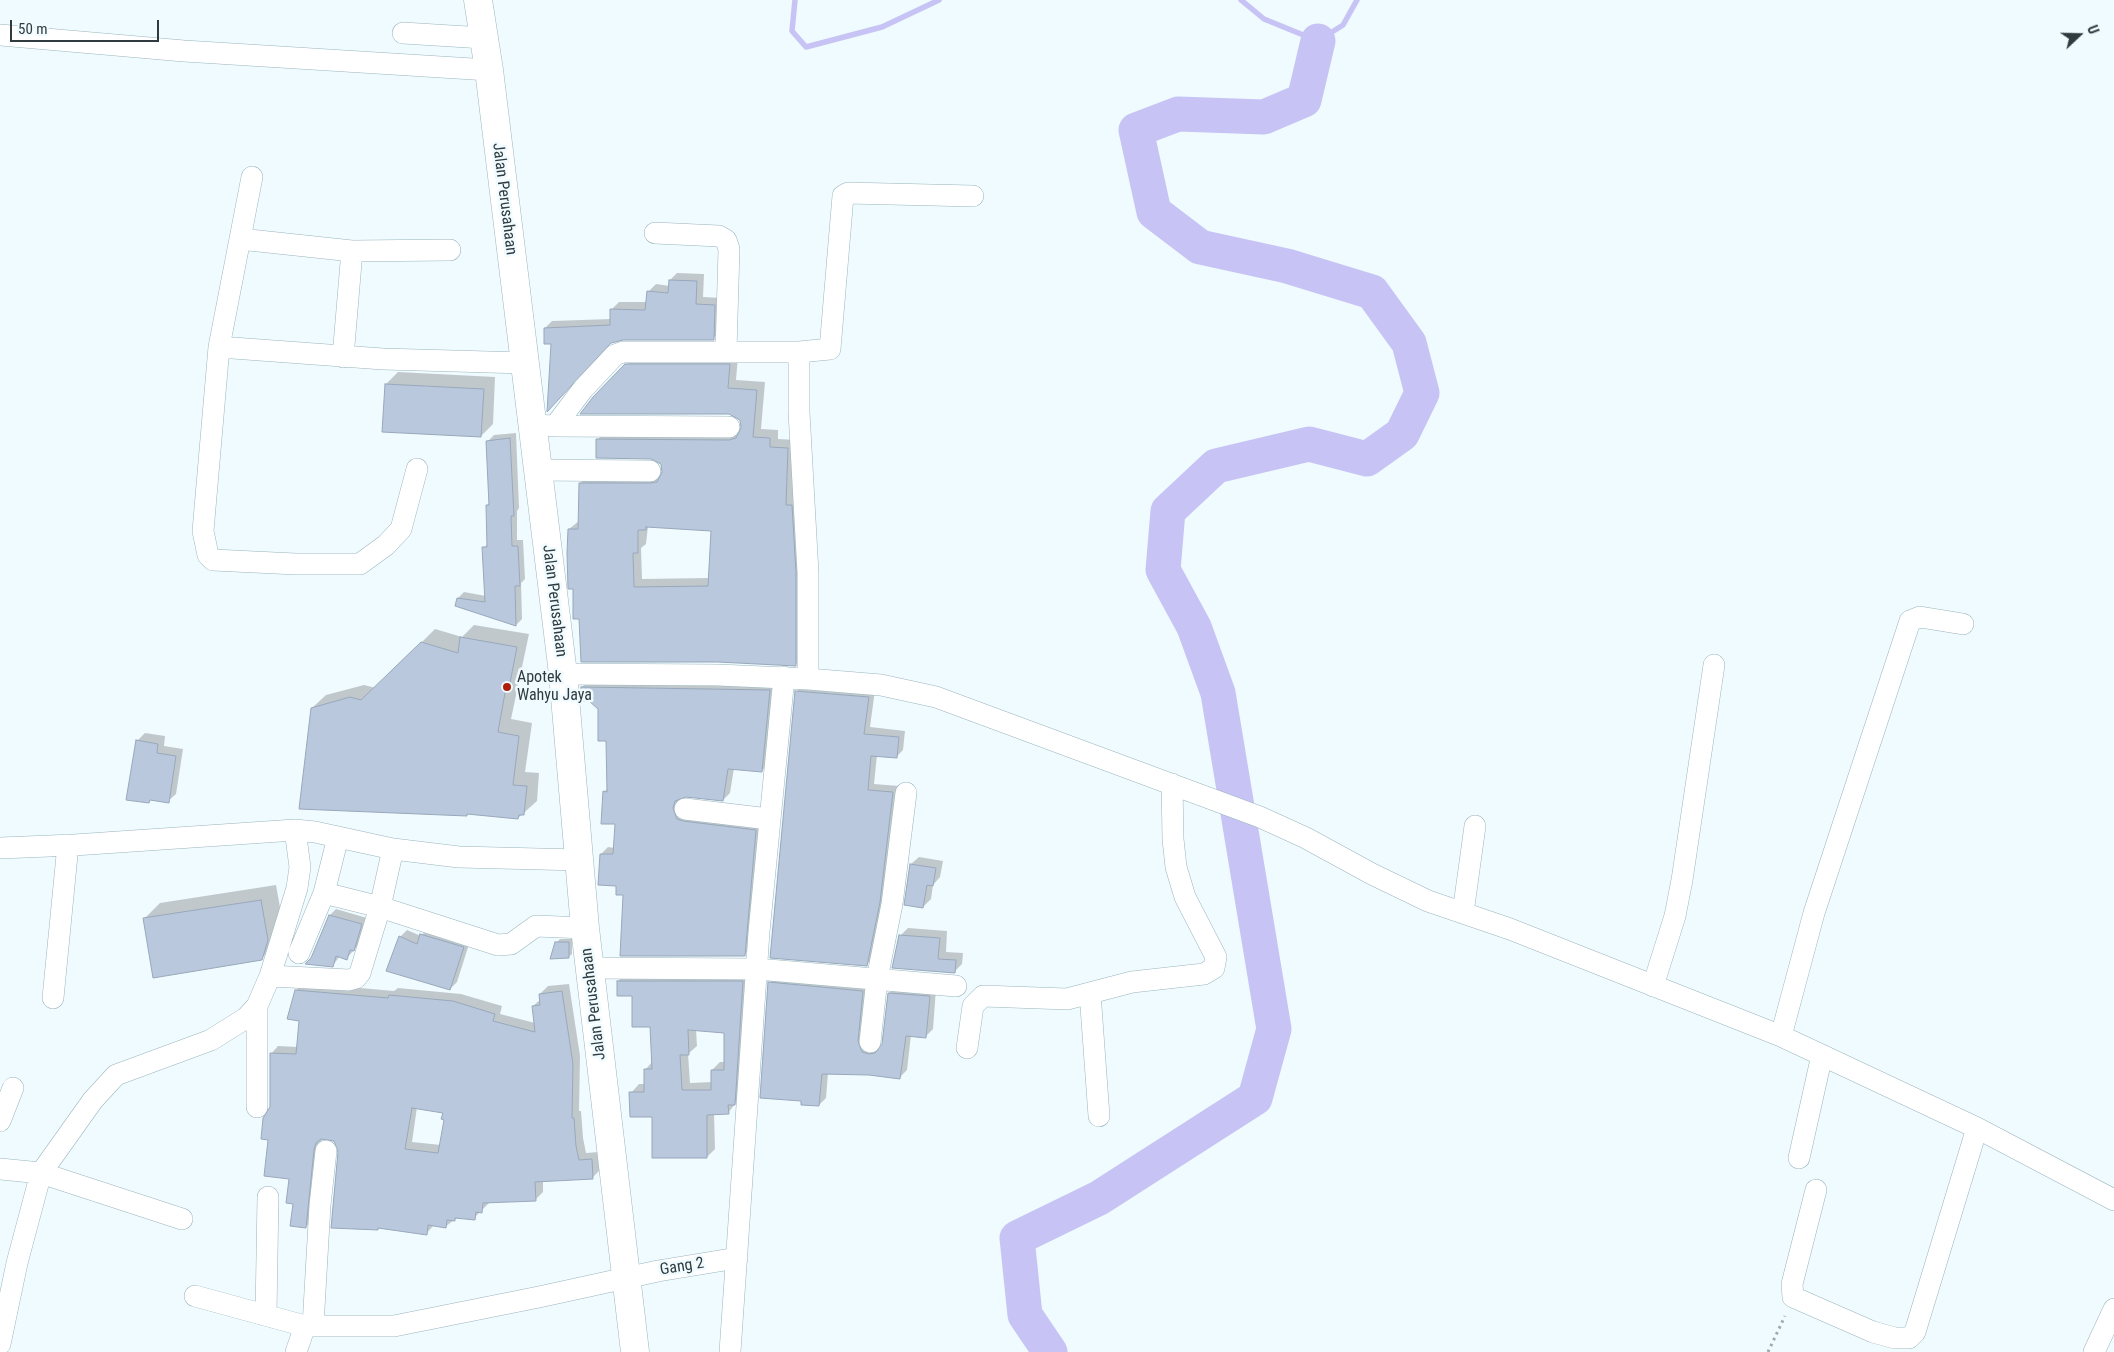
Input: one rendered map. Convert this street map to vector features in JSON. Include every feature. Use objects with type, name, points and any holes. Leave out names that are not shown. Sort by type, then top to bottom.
[{"type":"main road","name":"Jalan Perusahaan","points":[[478,0],[489,70],[524,363],[544,425],[537,470],[563,674],[585,928],[635,1352]]},
{"type":"street","points":[[403,33],[484,38]]},
{"type":"street","points":[[0,35],[184,51],[489,70]]},
{"type":"street","points":[[252,177],[219,347],[204,531],[205,546],[210,559],[296,564],[360,564],[386,545],[401,529],[417,469]]},
{"type":"street","points":[[544,425],[619,353],[799,352],[830,348],[843,196],[848,193],[973,196]]},
{"type":"street","points":[[655,233],[719,236],[726,240],[729,249],[726,351]]},
{"type":"street","points":[[240,238],[352,251],[450,250]]},
{"type":"street","points":[[343,357],[352,251]]},
{"type":"street","points":[[219,347],[343,357],[524,363]]},
{"type":"street","points":[[799,352],[808,573],[808,679]]},
{"type":"street","points":[[544,425],[729,427]]},
{"type":"street","points":[[537,470],[650,471]]},
{"type":"street","points":[[1781,1036],[1814,913],[1910,621],[1923,617],[1963,624]]},
{"type":"street","points":[[1653,986],[1675,916],[1682,880],[1714,665]]},
{"type":"street","points":[[563,674],[718,675],[808,679],[881,686],[916,692],[1112,764],[1195,792],[1306,838],[1412,894],[1510,929],[1781,1036],[2112,1193]]},
{"type":"street","points":[[730,1352],[769,819],[784,678]]},
{"type":"street","points":[[967,1048],[973,1006],[983,996],[1061,1000],[1132,982],[1204,974],[1214,968],[1216,957],[1185,897],[1176,867],[1173,838],[1172,784]]},
{"type":"street","points":[[870,1042],[877,979],[892,904],[906,793]]},
{"type":"street","points":[[685,809],[769,819]]},
{"type":"street","points":[[1463,913],[1475,826]]},
{"type":"street","points":[[0,848],[68,846],[295,830],[393,849],[459,857],[580,860]]},
{"type":"street","points":[[0,1344],[17,1263],[41,1173],[93,1100],[116,1075],[211,1040],[246,1018],[257,1006],[270,976],[299,877],[295,830]]},
{"type":"street","points":[[299,953],[324,893],[338,837]]},
{"type":"street","points":[[53,998],[68,846]]},
{"type":"street","points":[[270,976],[349,980],[356,978],[360,973],[380,907],[393,849]]},
{"type":"street","points":[[324,893],[380,907],[498,945],[511,944],[536,926],[585,928]]},
{"type":"street","points":[[590,968],[757,969],[956,986]]},
{"type":"street","points":[[1090,993],[1099,1116]]},
{"type":"street","points":[[257,1006],[257,1107]]},
{"type":"street","points":[[1799,1158],[1822,1054]]},
{"type":"street","points":[[0,1121],[14,1088]]},
{"type":"street","points":[[1816,1190],[1792,1284],[1793,1297],[1873,1332],[1900,1339],[1912,1336],[1977,1128]]},
{"type":"street","points":[[296,1352],[309,1326],[326,1151]]},
{"type":"street","points":[[0,1169],[41,1173],[182,1219]]},
{"type":"street","points":[[266,1314],[268,1197]]},
{"type":"street","name":"Gang 2","points":[[196,1296],[309,1326],[394,1326],[627,1277],[737,1258]]},
{"type":"street","points":[[2094,1352],[2114,1309]]},
{"type":"path","points":[[1768,1352],[1793,1297]]},
{"type":"building","points":[[669,280],[697,281],[696,304],[715,305],[714,340],[623,340],[611,343],[547,412],[551,344],[544,344],[544,328],[610,325],[610,309],[645,310],[647,291],[668,293]]},
{"type":"building","points":[[625,364],[730,364],[728,388],[757,390],[753,437],[770,438],[770,447],[788,448],[786,505],[792,505],[796,573],[796,666],[718,662],[581,662],[579,619],[573,619],[573,589],[568,589],[567,553],[568,529],[578,529],[579,483],[650,483],[657,482],[662,472],[661,464],[651,459],[596,458],[596,439],[729,440],[736,438],[741,428],[740,420],[729,414],[580,414],[593,397]],"holes":[[[646,527],[711,531],[708,586],[634,587],[633,553],[638,553],[638,530],[646,530]]]},
{"type":"building","points":[[385,384],[484,389],[481,437],[382,432]]},
{"type":"building","points":[[510,438],[514,516],[511,516],[512,546],[518,546],[520,586],[515,586],[516,626],[455,606],[457,598],[485,602],[482,547],[487,547],[486,505],[489,505],[486,441]]},
{"type":"building","points":[[460,637],[517,647],[510,683],[507,682],[498,732],[519,736],[513,785],[527,786],[524,815],[519,815],[518,819],[467,814],[467,816],[299,809],[311,708],[350,697],[361,700],[421,642],[458,653]]},
{"type":"building","points":[[581,687],[770,690],[762,772],[728,769],[723,801],[686,797],[675,801],[673,808],[677,819],[683,821],[756,830],[745,956],[620,956],[623,895],[616,895],[616,886],[598,885],[600,854],[613,854],[615,824],[601,824],[603,791],[607,792],[606,741],[598,741],[598,709],[589,701],[581,701]]},
{"type":"building","points":[[795,691],[869,697],[864,734],[899,737],[897,758],[871,756],[868,790],[893,792],[880,902],[867,966],[770,958]]},
{"type":"building","points":[[136,740],[158,744],[157,753],[176,756],[169,803],[150,800],[149,803],[126,800]]},
{"type":"building","points":[[910,864],[936,868],[933,886],[927,885],[923,908],[904,905]]},
{"type":"building","points":[[261,900],[268,940],[262,960],[153,978],[143,918]]},
{"type":"building","points":[[329,915],[362,924],[354,951],[350,950],[347,960],[336,956],[333,967],[305,964],[311,958]]},
{"type":"building","points":[[420,934],[464,947],[450,990],[386,971],[399,936],[417,944]]},
{"type":"building","points":[[899,935],[940,938],[938,959],[956,960],[955,973],[892,968]]},
{"type":"building","points":[[555,942],[569,942],[569,958],[550,959]]},
{"type":"building","points":[[617,981],[743,981],[735,1105],[728,1105],[729,1114],[707,1115],[707,1158],[652,1158],[652,1117],[630,1117],[629,1092],[644,1092],[644,1069],[652,1069],[650,1027],[632,1027],[632,996],[617,996]],"holes":[[[688,1030],[724,1033],[724,1070],[711,1070],[711,1090],[682,1090],[680,1055],[689,1055]]]},
{"type":"building","points":[[768,982],[863,991],[858,1041],[862,1052],[869,1054],[875,1053],[882,1044],[888,993],[930,996],[926,1038],[906,1036],[900,1079],[869,1075],[822,1074],[819,1106],[801,1105],[801,1101],[760,1098]]},
{"type":"building","points":[[295,990],[388,998],[389,995],[453,1001],[495,1014],[493,1021],[535,1032],[532,1006],[540,1005],[539,994],[562,991],[573,1064],[572,1118],[574,1118],[576,1146],[579,1160],[592,1159],[593,1179],[535,1182],[536,1201],[483,1203],[482,1213],[476,1212],[475,1220],[455,1218],[455,1221],[447,1220],[446,1228],[428,1225],[427,1235],[378,1228],[378,1230],[331,1228],[338,1152],[334,1141],[321,1139],[316,1143],[314,1150],[306,1228],[290,1226],[293,1204],[286,1203],[289,1179],[264,1176],[268,1140],[261,1139],[263,1118],[270,1107],[270,1053],[296,1054],[299,1021],[287,1019]],"holes":[[[412,1108],[443,1113],[441,1119],[444,1120],[438,1153],[405,1149]]]},
{"type":"waterway","points":[[795,0],[792,31],[806,47],[882,27],[939,0]]},
{"type":"waterway","points":[[1241,0],[1264,19],[1318,41],[1343,25],[1357,0]]},
{"type":"waterway","points":[[1050,1352],[1025,1315],[1017,1238],[1099,1198],[1255,1098],[1274,1029],[1218,693],[1194,627],[1163,570],[1168,511],[1216,466],[1309,444],[1367,459],[1402,434],[1422,393],[1409,343],[1372,292],[1287,266],[1200,247],[1154,212],[1136,130],[1178,114],[1264,117],[1304,100],[1318,41]]},
{"type":"place","name":"Apotek Wahyu Jaya","points":[[507,687]]}]
